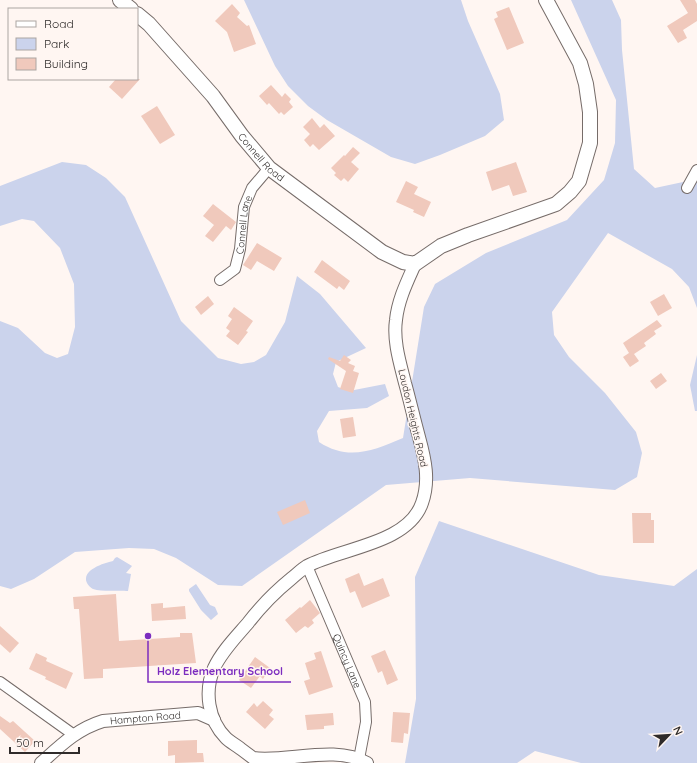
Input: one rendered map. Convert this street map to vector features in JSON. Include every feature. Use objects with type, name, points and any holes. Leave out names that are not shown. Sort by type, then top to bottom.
[{"type":"main road","points":[[120,0],[130,8]]},
{"type":"main road","name":"Loudon Heights Road","points":[[415,264],[441,246],[556,204],[570,192],[579,181],[590,143],[590,112],[586,84],[580,64],[546,0]]},
{"type":"main road","name":"Connell Road","points":[[138,15],[149,24],[213,96],[242,136],[269,168],[382,252],[403,262],[415,264]]},
{"type":"street","name":"Connell Lane","points":[[220,280],[235,268],[240,250],[244,207],[252,188],[269,168]]},
{"type":"street","points":[[687,188],[697,170]]},
{"type":"street","name":"Loudon Heights Road","points":[[363,761],[335,757],[299,762],[265,762],[252,757],[225,737],[214,720],[208,704],[208,691],[213,670],[220,656],[273,593],[306,566],[382,539],[404,528],[416,515],[422,504],[427,486],[426,464],[396,344],[396,321],[403,288],[415,264]]},
{"type":"street","name":"Quincy Lane","points":[[306,566],[365,702],[366,722],[363,761]]},
{"type":"street","points":[[0,682],[74,735]]},
{"type":"street","name":"Hampton Road","points":[[41,763],[67,739],[89,725],[103,721],[198,713],[214,720]]},
{"type":"green space","points":[[244,0],[461,0],[468,21],[500,94],[504,120],[485,136],[415,164],[391,157],[327,120],[308,106],[288,86],[275,66]]},
{"type":"green space","points":[[571,0],[612,0],[621,20],[622,50],[634,169],[655,188],[697,179],[697,308],[689,287],[672,269],[608,233],[552,312],[554,335],[569,357],[605,393],[636,432],[642,453],[637,477],[615,490],[470,478],[386,485],[242,586],[218,585],[176,558],[154,549],[129,548],[75,552],[34,579],[11,589],[0,586],[0,321],[18,328],[45,353],[57,358],[68,354],[75,327],[74,284],[60,248],[34,221],[22,219],[0,226],[0,186],[62,162],[86,165],[106,178],[125,197],[181,321],[218,358],[241,364],[254,362],[266,355],[285,322],[297,276],[320,294],[366,348],[336,362],[333,374],[338,387],[349,391],[385,384],[389,396],[367,408],[329,411],[317,431],[319,442],[330,448],[350,453],[381,447],[403,438],[424,307],[435,284],[486,253],[567,220],[604,180],[615,143],[616,100]]},
{"type":"green space","points":[[697,355],[697,411],[695,411],[690,385]]},
{"type":"green space","points":[[439,521],[599,575],[674,586],[697,569],[697,763],[581,763],[535,751],[517,763],[405,763],[416,699],[415,577]]},
{"type":"green space","points":[[117,557],[132,566],[126,573],[131,574],[128,591],[101,590],[90,587],[87,583],[87,574],[99,565],[113,561]]},
{"type":"green space","points":[[196,584],[210,605],[215,607],[218,614],[211,620],[201,610],[189,591],[189,589]]},
{"type":"building","points":[[680,0],[695,0],[697,4],[697,21],[683,30],[687,38],[678,43],[667,26],[688,13]]},
{"type":"building","points":[[232,4],[240,13],[237,17],[247,26],[249,25],[256,44],[234,52],[227,32],[215,21]]},
{"type":"building","points":[[509,7],[524,43],[507,50],[494,19],[498,17],[496,12]]},
{"type":"building","points":[[140,79],[122,99],[109,87],[115,80]]},
{"type":"building","points":[[271,85],[282,97],[285,93],[291,99],[289,102],[293,107],[284,115],[281,112],[279,114],[269,103],[267,105],[259,96]]},
{"type":"building","points":[[157,106],[175,135],[160,144],[141,116]]},
{"type":"building","points":[[312,118],[320,128],[324,124],[335,136],[319,150],[313,144],[310,147],[304,140],[310,134],[303,127]]},
{"type":"building","points":[[353,147],[360,153],[351,162],[359,169],[348,182],[344,178],[341,181],[334,175],[336,173],[331,168]]},
{"type":"building","points":[[516,162],[527,192],[513,196],[509,185],[492,191],[486,172]]},
{"type":"building","points":[[406,181],[418,187],[414,194],[431,202],[424,217],[413,212],[414,210],[396,202]]},
{"type":"building","points":[[213,204],[236,222],[231,230],[226,226],[213,242],[205,236],[214,225],[203,216]]},
{"type":"building","points":[[257,243],[282,258],[274,271],[257,261],[251,270],[243,265]]},
{"type":"building","points":[[322,260],[350,281],[344,290],[339,286],[337,289],[314,272]]},
{"type":"building","points":[[664,294],[672,308],[658,316],[650,302]]},
{"type":"building","points":[[208,296],[214,304],[201,315],[195,307]]},
{"type":"building","points":[[234,307],[253,321],[246,331],[248,332],[238,345],[226,336],[230,331],[226,328],[232,319],[228,316]]},
{"type":"building","points":[[657,320],[662,326],[654,331],[656,334],[644,343],[646,346],[634,354],[639,361],[630,367],[623,357],[629,353],[623,343]]},
{"type":"building","points":[[344,355],[351,360],[348,363],[355,366],[353,371],[359,373],[353,393],[340,389],[346,371],[328,359],[329,357],[340,361]]},
{"type":"building","points":[[661,373],[667,381],[656,389],[650,381]]},
{"type":"building","points":[[353,417],[356,436],[343,438],[340,419]]},
{"type":"building","points":[[305,500],[310,513],[283,525],[277,512]]},
{"type":"building","points":[[632,513],[651,513],[651,520],[654,520],[654,543],[633,543]]},
{"type":"building","points":[[359,573],[364,586],[383,578],[390,596],[362,608],[355,591],[350,593],[345,579]]},
{"type":"building","points":[[116,594],[119,641],[180,637],[180,633],[192,633],[196,663],[103,669],[103,678],[84,679],[79,609],[74,609],[73,597]]},
{"type":"building","points":[[310,600],[320,613],[312,620],[314,623],[308,628],[305,626],[296,633],[285,620]]},
{"type":"building","points":[[163,603],[163,608],[185,606],[186,619],[152,621],[151,604]]},
{"type":"building","points":[[0,626],[19,643],[10,653],[0,644]]},
{"type":"building","points":[[385,650],[398,680],[387,685],[382,671],[378,673],[371,656]]},
{"type":"building","points":[[321,651],[333,687],[309,695],[304,681],[310,679],[305,663],[316,659],[314,653]]},
{"type":"building","points":[[36,653],[47,658],[46,661],[73,673],[66,689],[29,669]]},
{"type":"building","points":[[255,657],[270,668],[263,679],[260,676],[251,688],[239,680]]},
{"type":"building","points":[[263,701],[273,710],[269,715],[274,719],[265,729],[246,712],[254,703],[257,707]]},
{"type":"building","points":[[393,712],[410,713],[408,734],[404,733],[403,743],[391,742]]},
{"type":"building","points":[[333,713],[334,725],[324,726],[324,729],[307,730],[305,715]]},
{"type":"building","points":[[0,716],[10,723],[13,721],[35,741],[25,752],[0,729]]},
{"type":"building","points":[[197,740],[197,753],[203,753],[204,762],[175,763],[175,755],[168,756],[168,741]]},
{"type":"place","name":"Holz Elementary School","points":[[148,636]]}]
